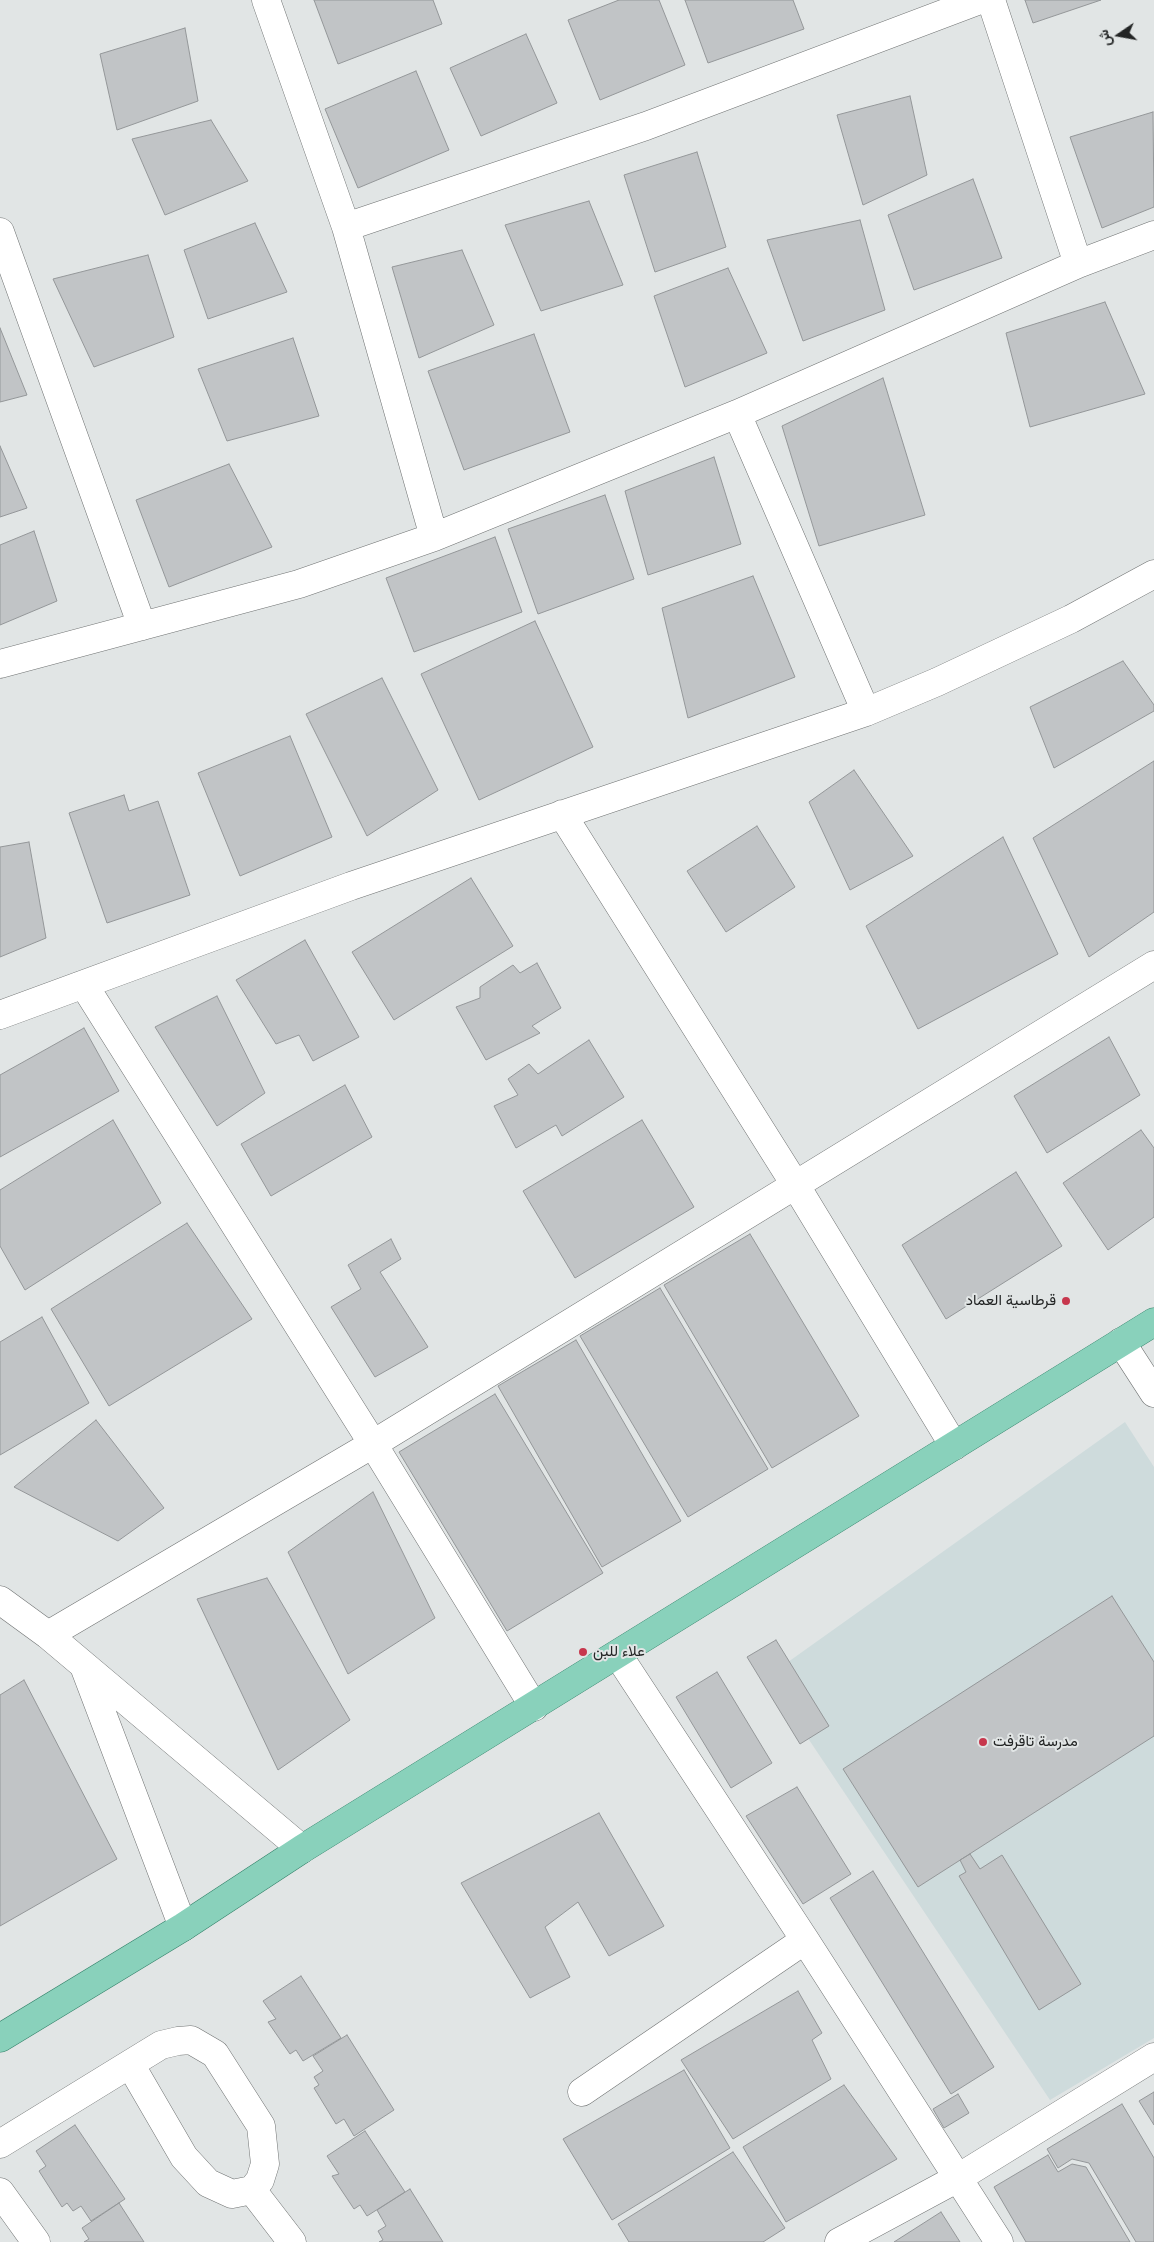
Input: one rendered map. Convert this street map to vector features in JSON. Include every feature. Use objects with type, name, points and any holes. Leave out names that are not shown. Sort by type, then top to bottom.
[{"type":"main road","points":[[0,2038],[183,1927],[302,1850],[1154,1322]]},
{"type":"street","points":[[266,0],[346,227],[434,537]]},
{"type":"street","points":[[346,227],[646,126],[980,0]]},
{"type":"street","points":[[991,0],[1078,264]]},
{"type":"street","points":[[0,232],[142,626]]},
{"type":"street","points":[[0,664],[299,584],[434,537],[737,414],[1078,264],[1154,235]]},
{"type":"street","points":[[737,414],[866,712]]},
{"type":"street","points":[[0,1015],[84,985],[215,934],[562,814],[866,712],[936,682],[1071,619],[1154,574]]},
{"type":"street","points":[[562,814],[796,1186],[954,1446]]},
{"type":"street","points":[[48,1635],[373,1444],[1154,965]]},
{"type":"street","points":[[84,985],[373,1444],[534,1707]]},
{"type":"street","points":[[1121,1342],[1154,1393]]},
{"type":"street","points":[[0,1600],[48,1635],[302,1850]]},
{"type":"street","points":[[618,1655],[805,1940],[999,2242]]},
{"type":"street","points":[[83,1664],[183,1927]]},
{"type":"street","points":[[582,2092],[805,1940]]},
{"type":"street","points":[[0,2144],[130,2064],[161,2045],[190,2040],[216,2054],[261,2126],[265,2164],[260,2180],[252,2190],[232,2194],[208,2183],[184,2157],[130,2064]]},
{"type":"street","points":[[839,2242],[958,2178],[1154,2057]]},
{"type":"street","points":[[252,2190],[292,2242]]},
{"type":"street","points":[[0,2192],[36,2242]]},
{"type":"shaded area","name":"مدرسة تاقرفت","points":[[1125,1422],[1154,1467],[1154,2038],[1050,2100],[767,1677]]},
{"type":"building","points":[[314,0],[433,0],[442,24],[338,64]]},
{"type":"building","points":[[619,0],[659,0],[685,65],[600,100],[568,20]]},
{"type":"building","points":[[685,0],[793,0],[804,29],[708,63]]},
{"type":"building","points":[[1025,0],[1101,0],[1033,23]]},
{"type":"building","points":[[185,28],[198,101],[117,130],[100,54]]},
{"type":"building","points":[[526,34],[557,103],[481,136],[450,68]]},
{"type":"building","points":[[416,71],[449,150],[358,188],[325,109]]},
{"type":"building","points":[[910,96],[927,175],[863,205],[837,115]]},
{"type":"building","points":[[1153,112],[1154,207],[1102,228],[1070,137]]},
{"type":"building","points":[[211,120],[248,181],[165,215],[132,139]]},
{"type":"building","points":[[697,152],[726,247],[655,272],[624,175]]},
{"type":"building","points":[[973,179],[1002,258],[914,290],[888,215]]},
{"type":"building","points":[[589,201],[623,285],[541,311],[505,225]]},
{"type":"building","points":[[860,220],[885,310],[803,341],[767,240]]},
{"type":"building","points":[[255,223],[287,292],[208,319],[184,250]]},
{"type":"building","points":[[462,250],[494,325],[419,358],[392,267]]},
{"type":"building","points":[[148,255],[174,337],[94,367],[53,279]]},
{"type":"building","points":[[728,268],[767,353],[685,387],[654,296]]},
{"type":"building","points":[[1105,302],[1145,394],[1030,427],[1006,333]]},
{"type":"building","points":[[0,328],[27,395],[0,402]]},
{"type":"building","points":[[534,334],[570,432],[464,470],[428,371]]},
{"type":"building","points":[[293,338],[319,416],[227,441],[198,369]]},
{"type":"building","points":[[883,378],[925,515],[819,546],[782,426]]},
{"type":"building","points":[[0,446],[27,508],[0,517]]},
{"type":"building","points":[[714,457],[741,544],[648,575],[625,491]]},
{"type":"building","points":[[229,464],[272,547],[169,587],[136,500]]},
{"type":"building","points":[[605,495],[634,579],[538,614],[508,529]]},
{"type":"building","points":[[34,531],[57,601],[0,625],[0,545]]},
{"type":"building","points":[[495,537],[522,612],[414,652],[386,578]]},
{"type":"building","points":[[753,576],[795,677],[688,718],[662,608]]},
{"type":"building","points":[[535,621],[593,747],[479,800],[421,674]]},
{"type":"building","points":[[1123,661],[1154,705],[1154,711],[1054,768],[1030,707]]},
{"type":"building","points":[[382,678],[438,790],[367,836],[306,714]]},
{"type":"building","points":[[290,736],[332,837],[240,876],[198,773]]},
{"type":"building","points":[[1154,761],[1154,912],[1089,957],[1033,838]]},
{"type":"building","points":[[854,770],[913,856],[850,890],[809,802]]},
{"type":"building","points":[[124,795],[129,811],[158,801],[190,895],[107,923],[69,813]]},
{"type":"building","points":[[757,826],[795,887],[726,932],[687,871]]},
{"type":"building","points":[[1003,837],[1058,954],[918,1029],[866,926]]},
{"type":"building","points":[[29,842],[46,938],[0,957],[0,847]]},
{"type":"building","points":[[471,878],[513,946],[394,1020],[352,952]]},
{"type":"building","points":[[305,940],[359,1037],[313,1061],[299,1035],[276,1044],[236,980]]},
{"type":"building","points":[[537,963],[561,1008],[532,1026],[540,1033],[486,1060],[456,1007],[480,998],[480,987],[513,965],[520,973]]},
{"type":"building","points":[[217,996],[265,1093],[217,1126],[155,1027]]},
{"type":"building","points":[[84,1028],[119,1091],[0,1157],[0,1075]]},
{"type":"building","points":[[1109,1037],[1140,1095],[1047,1153],[1014,1096]]},
{"type":"building","points":[[589,1040],[624,1097],[562,1136],[556,1125],[516,1148],[494,1106],[518,1095],[508,1079],[529,1064],[538,1074]]},
{"type":"building","points":[[345,1085],[372,1137],[271,1196],[241,1144]]},
{"type":"building","points":[[113,1120],[161,1203],[25,1290],[0,1246],[0,1190]]},
{"type":"building","points":[[642,1120],[694,1207],[575,1278],[523,1191]]},
{"type":"building","points":[[1141,1130],[1154,1148],[1154,1217],[1108,1250],[1063,1183]]},
{"type":"building","points":[[1016,1172],[1062,1246],[946,1319],[902,1245]]},
{"type":"building","points":[[187,1223],[252,1319],[109,1406],[51,1309]]},
{"type":"building","points":[[750,1234],[859,1416],[772,1468],[664,1285]]},
{"type":"building","points":[[391,1239],[401,1259],[380,1272],[428,1347],[375,1377],[331,1307],[361,1289],[348,1265]]},
{"type":"building","points":[[660,1288],[768,1469],[688,1517],[580,1336]]},
{"type":"building","points":[[42,1317],[89,1403],[0,1455],[0,1342]]},
{"type":"building","points":[[576,1340],[681,1521],[602,1567],[498,1386]]},
{"type":"building","points":[[495,1394],[603,1573],[507,1631],[399,1452]]},
{"type":"building","points":[[96,1420],[164,1508],[118,1541],[14,1487]]},
{"type":"building","points":[[373,1492],[435,1618],[348,1674],[288,1552]]},
{"type":"building","points":[[267,1578],[350,1720],[278,1770],[197,1599]]},
{"type":"building","points":[[1112,1596],[1154,1662],[1154,1736],[918,1887],[843,1769]]},
{"type":"building","points":[[776,1640],[829,1726],[800,1744],[747,1657]]},
{"type":"building","points":[[717,1672],[772,1763],[731,1788],[676,1697]]},
{"type":"building","points":[[24,1680],[117,1859],[0,1926],[0,1695]]},
{"type":"building","points":[[797,1787],[851,1874],[803,1904],[746,1816]]},
{"type":"building","points":[[599,1813],[664,1926],[609,1956],[578,1902],[545,1927],[570,1977],[530,1998],[461,1883]]},
{"type":"building","points":[[970,1854],[980,1869],[1002,1855],[1081,1984],[1039,2010],[959,1876],[966,1872],[960,1860]]},
{"type":"building","points":[[873,1871],[994,2067],[951,2094],[830,1898]]},
{"type":"building","points":[[301,1976],[341,2038],[303,2061],[296,2050],[290,2054],[268,2022],[276,2019],[263,2001]]},
{"type":"building","points":[[798,1991],[822,2033],[812,2040],[831,2079],[733,2139],[681,2060]]},
{"type":"building","points":[[347,2035],[394,2110],[354,2136],[344,2119],[336,2124],[314,2088],[319,2085],[314,2077],[323,2071],[313,2056]]},
{"type":"building","points":[[684,2070],[730,2148],[612,2220],[563,2139]]},
{"type":"building","points":[[844,2085],[897,2159],[786,2222],[743,2147]]},
{"type":"building","points":[[1154,2092],[1154,2125],[1139,2101]]},
{"type":"building","points":[[958,2094],[969,2113],[944,2128],[933,2109]]},
{"type":"building","points":[[1122,2104],[1154,2158],[1154,2242],[1136,2242],[1089,2163],[1072,2159],[1058,2168],[1047,2149]]},
{"type":"building","points":[[75,2125],[125,2199],[91,2221],[81,2206],[73,2211],[67,2203],[62,2207],[39,2171],[46,2166],[36,2151]]},
{"type":"building","points":[[365,2131],[405,2192],[367,2216],[360,2205],[354,2209],[332,2176],[339,2174],[327,2156]]},
{"type":"building","points":[[733,2152],[785,2228],[763,2242],[629,2242],[618,2224]]},
{"type":"building","points":[[1048,2155],[1058,2172],[1072,2164],[1086,2167],[1130,2242],[1026,2242],[994,2187]]},
{"type":"building","points":[[410,2189],[443,2242],[379,2242],[383,2240],[378,2231],[386,2226],[377,2210]]},
{"type":"building","points":[[119,2203],[144,2242],[84,2242],[89,2239],[82,2228]]},
{"type":"building","points":[[941,2212],[960,2242],[894,2242]]},
{"type":"place","name":"قرطاسية العماد","points":[[1066,1301]]},
{"type":"place","name":"علاء للبن","points":[[583,1652]]},
{"type":"place","name":"مدرسة تاقرفت","points":[[983,1742]]}]
